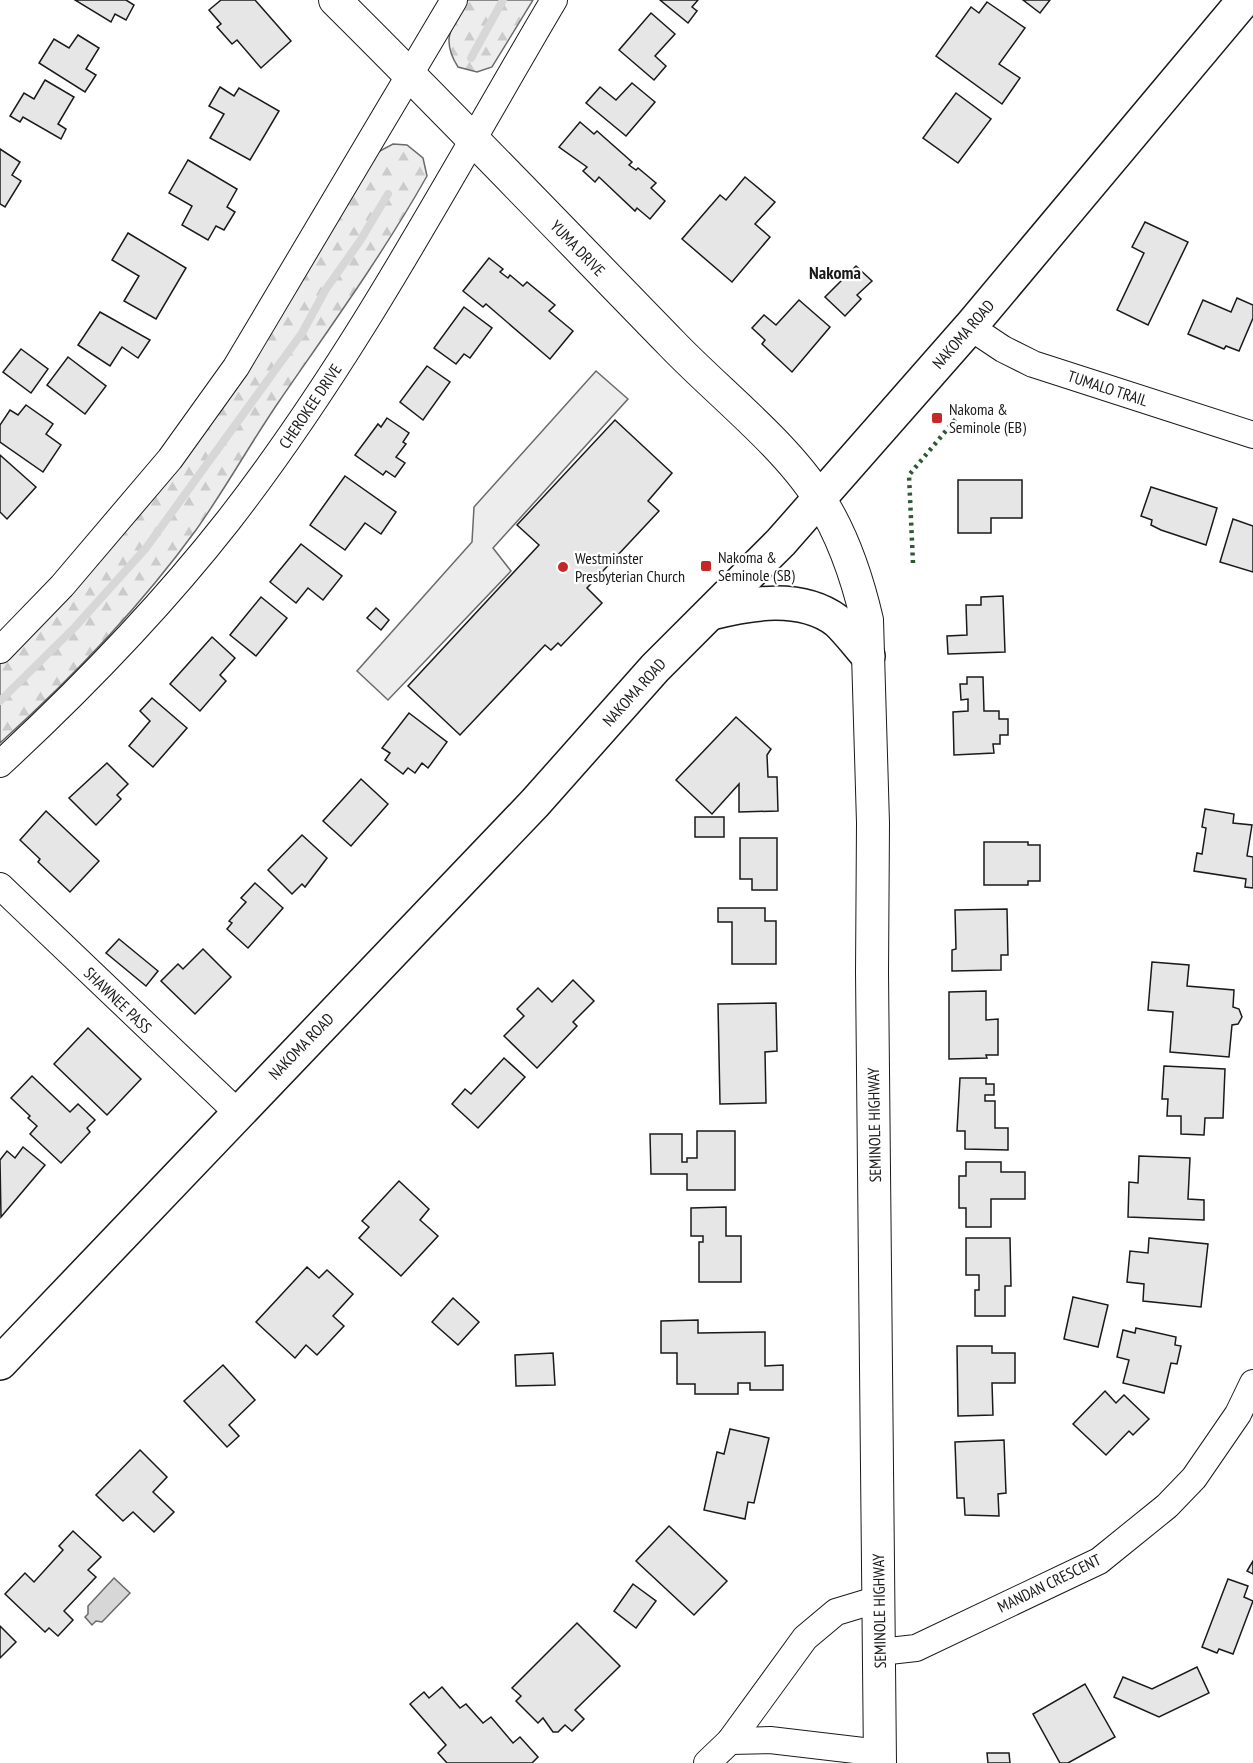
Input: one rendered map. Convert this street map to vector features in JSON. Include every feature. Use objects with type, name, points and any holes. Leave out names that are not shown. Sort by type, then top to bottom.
[{"type":"main road","name":"NAKOMA ROAD","points":[[0,1363],[237,1112],[535,803],[655,668],[781,542],[970,327],[1244,0]]},
{"type":"main road","points":[[711,613],[750,603],[811,608],[837,621],[868,656]]},
{"type":"street","name":"YUMA DRIVE","points":[[335,0],[409,73],[686,359],[795,466],[819,498]]},
{"type":"street","points":[[0,650],[62,586],[170,459],[230,376],[283,291],[409,73],[454,0]]},
{"type":"street","name":"CHEROKEE DRIVE","points":[[0,764],[142,624],[234,512],[341,361],[554,0]]},
{"type":"street","name":"TUMALO TRAIL","points":[[970,327],[1003,349],[1033,364],[1253,435]]},
{"type":"street","name":"SEMINOLE HIGHWAY","points":[[819,498],[841,538],[860,589],[867,620],[873,823],[872,972],[880,1758]]},
{"type":"street","name":"SHAWNEE PASS","points":[[0,886],[237,1112]]},
{"type":"street","name":"MANDAN CRESCENT","points":[[880,1652],[916,1648],[1099,1561],[1167,1506],[1194,1478],[1238,1414],[1253,1383]]},
{"type":"street","points":[[707,1763],[729,1741],[805,1638],[836,1612],[879,1599]]},
{"type":"street","points":[[729,1741],[770,1740],[880,1758]]},
{"type":"shaded area","points":[[596,371],[628,399],[493,548],[511,571],[388,700],[357,671],[472,542],[474,507]]},
{"type":"shaded area","points":[[114,1578],[130,1593],[102,1622],[96,1621],[92,1625],[85,1617],[88,1614],[88,1606]]},
{"type":"green space","points":[[467,0],[533,0],[492,67],[477,72],[458,67],[450,48],[450,33]]},
{"type":"green space","points":[[393,144],[407,145],[423,158],[427,176],[375,262],[269,416],[207,514],[174,559],[104,641],[53,694],[0,743],[0,662],[47,615],[374,154]]},
{"type":"building","points":[[75,0],[126,0],[134,5],[126,20],[115,14],[111,22]]},
{"type":"building","points":[[221,0],[255,0],[291,41],[261,68],[237,40],[232,44],[217,27],[221,24],[209,10]]},
{"type":"building","points":[[660,0],[698,0],[692,7],[697,11],[688,23]]},
{"type":"building","points":[[1023,0],[1050,0],[1040,13]]},
{"type":"building","points":[[987,2],[1025,28],[999,64],[1020,78],[1002,104],[936,56],[971,7],[979,13]]},
{"type":"building","points":[[651,13],[675,34],[655,56],[666,66],[654,80],[619,50]]},
{"type":"building","points":[[78,35],[99,48],[86,69],[96,75],[85,92],[39,63],[54,39],[69,48]]},
{"type":"building","points":[[45,80],[74,97],[58,124],[66,129],[61,139],[23,117],[20,122],[10,116],[24,93],[34,99]]},
{"type":"building","points":[[632,83],[655,102],[626,136],[586,103],[600,87],[616,100]]},
{"type":"building","points":[[220,87],[234,96],[239,88],[279,111],[250,160],[210,138],[224,114],[209,106]]},
{"type":"building","points":[[956,93],[991,119],[958,163],[923,138]]},
{"type":"building","points":[[580,122],[594,134],[597,131],[632,162],[629,165],[636,170],[638,168],[656,183],[651,188],[665,201],[650,219],[637,208],[635,211],[599,177],[595,182],[583,171],[587,167],[559,147]]},
{"type":"building","points":[[0,149],[20,162],[12,175],[21,181],[5,207],[0,204]]},
{"type":"building","points":[[188,160],[237,189],[227,207],[235,212],[224,230],[216,226],[208,240],[182,225],[192,206],[169,193]]},
{"type":"building","points":[[745,177],[775,202],[755,224],[770,237],[732,282],[682,239],[720,195],[726,200]]},
{"type":"building","points":[[1145,222],[1188,242],[1148,325],[1117,310],[1144,253],[1132,247]]},
{"type":"building","points":[[128,233],[186,268],[156,319],[124,301],[139,276],[112,260]]},
{"type":"building","points":[[489,258],[503,269],[500,272],[508,278],[510,275],[523,286],[527,282],[555,305],[549,311],[573,331],[550,359],[486,304],[483,307],[463,291]]},
{"type":"building","points":[[856,266],[872,281],[857,295],[861,299],[845,316],[825,297]]},
{"type":"building","points":[[1237,298],[1253,305],[1253,318],[1239,351],[1226,346],[1224,349],[1188,334],[1203,300],[1231,312]]},
{"type":"building","points":[[799,300],[830,327],[792,372],[762,344],[765,340],[752,328],[764,315],[776,325]]},
{"type":"building","points":[[464,307],[492,328],[470,358],[464,354],[456,364],[434,348]]},
{"type":"building","points":[[100,312],[150,340],[138,358],[122,347],[110,366],[78,345]]},
{"type":"building","points":[[21,349],[48,369],[31,393],[3,372]]},
{"type":"building","points":[[68,357],[106,386],[85,414],[47,385]]},
{"type":"building","points":[[427,366],[450,382],[423,420],[400,402]]},
{"type":"building","points":[[26,405],[53,424],[46,434],[61,445],[43,472],[0,442],[0,425],[10,410],[18,415]]},
{"type":"building","points":[[387,418],[409,433],[403,442],[406,444],[396,457],[405,463],[395,477],[386,471],[383,475],[355,455],[378,424],[381,427]]},
{"type":"building","name":"Westminster Presbyterian Church","points":[[615,420],[672,473],[648,501],[659,511],[587,588],[602,603],[561,646],[558,643],[551,650],[545,645],[460,735],[408,686],[539,545],[517,525]]},
{"type":"building","points":[[0,455],[36,487],[7,519],[0,512]]},
{"type":"building","points":[[345,476],[396,512],[381,534],[365,523],[345,550],[310,525]]},
{"type":"building","points":[[958,480],[1022,480],[1022,518],[991,518],[991,533],[958,533]]},
{"type":"building","points":[[1151,487],[1217,508],[1206,545],[1161,530],[1151,525],[1152,520],[1141,516]]},
{"type":"building","points":[[1233,519],[1253,526],[1253,572],[1220,562]]},
{"type":"building","points":[[301,544],[342,576],[323,600],[308,588],[296,603],[270,582]]},
{"type":"building","points":[[1003,596],[1005,652],[948,654],[947,636],[967,635],[966,605],[981,605],[981,597]]},
{"type":"building","points":[[261,597],[287,618],[256,656],[230,635]]},
{"type":"building","points":[[376,608],[389,620],[381,630],[367,618]]},
{"type":"building","points":[[212,637],[235,658],[220,675],[226,681],[200,711],[170,684]]},
{"type":"building","points":[[967,677],[983,677],[984,711],[999,711],[999,719],[1008,719],[1008,735],[1000,735],[1000,744],[993,744],[994,753],[954,755],[953,712],[968,711],[968,699],[961,700],[960,684],[967,684]]},
{"type":"building","points":[[152,698],[187,728],[153,767],[129,746],[150,721],[140,711]]},
{"type":"building","points":[[409,713],[447,742],[428,768],[422,763],[415,773],[408,768],[403,774],[385,760],[390,753],[382,748]]},
{"type":"building","points":[[736,717],[771,749],[767,755],[768,777],[777,777],[778,811],[739,812],[739,784],[712,814],[676,780]]},
{"type":"building","points":[[107,763],[128,784],[117,795],[121,799],[96,825],[69,798]]},
{"type":"building","points":[[361,779],[388,804],[351,846],[323,821]]},
{"type":"building","points":[[1205,809],[1234,814],[1233,823],[1252,825],[1247,856],[1253,857],[1253,888],[1245,887],[1246,879],[1194,871],[1197,853],[1202,854],[1206,828],[1202,827]]},
{"type":"building","points":[[46,811],[99,861],[70,892],[38,862],[40,859],[20,840]]},
{"type":"building","points":[[695,817],[724,817],[724,837],[695,837]]},
{"type":"building","points":[[302,835],[327,858],[305,887],[302,884],[292,894],[268,870]]},
{"type":"building","points":[[740,838],[777,838],[777,890],[752,890],[752,879],[740,879]]},
{"type":"building","points":[[984,842],[1028,842],[1028,845],[1040,845],[1040,881],[1028,881],[1028,885],[984,885]]},
{"type":"building","points":[[255,883],[283,908],[248,948],[227,929],[232,923],[229,921],[246,902],[241,898]]},
{"type":"building","points":[[718,908],[765,908],[765,921],[776,921],[776,964],[732,964],[732,922],[718,922]]},
{"type":"building","points":[[1007,909],[1008,955],[1001,955],[1001,970],[952,971],[952,950],[956,949],[955,910]]},
{"type":"building","points":[[119,939],[158,971],[146,986],[106,953]]},
{"type":"building","points":[[203,949],[231,977],[195,1014],[161,981],[178,964],[183,969]]},
{"type":"building","points":[[1152,962],[1189,965],[1187,986],[1234,990],[1233,1007],[1239,1009],[1242,1017],[1238,1024],[1232,1025],[1229,1057],[1170,1052],[1173,1012],[1148,1010]]},
{"type":"building","points":[[573,980],[594,1001],[573,1022],[577,1026],[537,1068],[504,1036],[524,1016],[517,1009],[538,988],[552,1002]]},
{"type":"building","points":[[986,991],[986,1020],[998,1019],[998,1055],[986,1055],[987,1058],[949,1059],[949,992]]},
{"type":"building","points":[[776,1003],[777,1051],[765,1052],[766,1103],[720,1104],[718,1004]]},
{"type":"building","points":[[88,1028],[141,1079],[107,1115],[54,1064]]},
{"type":"building","points":[[504,1058],[525,1077],[478,1128],[452,1104],[465,1089],[471,1094]]},
{"type":"building","points":[[1164,1066],[1225,1069],[1223,1118],[1205,1118],[1204,1135],[1181,1134],[1181,1116],[1167,1116],[1168,1099],[1162,1099]]},
{"type":"building","points":[[32,1076],[70,1112],[78,1104],[95,1120],[87,1128],[90,1132],[61,1163],[30,1134],[37,1126],[11,1098]]},
{"type":"building","points":[[960,1078],[986,1078],[986,1084],[994,1084],[994,1095],[985,1095],[985,1101],[995,1101],[995,1128],[1008,1128],[1008,1150],[965,1149],[965,1131],[957,1131]]},
{"type":"building","points":[[697,1131],[735,1131],[735,1190],[687,1190],[687,1174],[651,1174],[650,1134],[682,1134],[682,1162],[687,1162],[687,1158],[697,1158]]},
{"type":"building","points":[[23,1147],[45,1165],[1,1217],[0,1160],[7,1151],[15,1158]]},
{"type":"building","points":[[1139,1156],[1190,1158],[1188,1199],[1204,1200],[1204,1220],[1128,1217],[1129,1182],[1138,1183]]},
{"type":"building","points":[[966,1162],[1001,1162],[1001,1172],[1025,1172],[1025,1199],[991,1199],[991,1227],[966,1227],[966,1208],[959,1208],[959,1176],[966,1176]]},
{"type":"building","points":[[399,1181],[429,1209],[420,1220],[438,1236],[401,1276],[359,1238],[369,1227],[362,1221]]},
{"type":"building","points":[[726,1207],[726,1236],[741,1236],[741,1282],[699,1282],[699,1242],[703,1242],[703,1236],[691,1236],[691,1208]]},
{"type":"building","points":[[966,1238],[1010,1238],[1011,1286],[1005,1286],[1005,1316],[975,1316],[975,1290],[979,1290],[979,1275],[966,1275]]},
{"type":"building","points":[[1149,1238],[1208,1244],[1201,1307],[1143,1301],[1144,1284],[1127,1282],[1130,1251],[1148,1253]]},
{"type":"building","points":[[307,1267],[319,1278],[327,1270],[353,1294],[333,1316],[344,1326],[317,1355],[306,1345],[295,1358],[256,1322]]},
{"type":"building","points":[[1073,1297],[1108,1305],[1098,1347],[1064,1339]]},
{"type":"building","points":[[453,1298],[479,1322],[458,1345],[432,1322]]},
{"type":"building","points":[[698,1320],[698,1333],[765,1332],[765,1366],[783,1365],[783,1390],[750,1390],[750,1383],[738,1383],[738,1394],[695,1394],[695,1384],[677,1384],[677,1353],[661,1353],[661,1321]]},
{"type":"building","points":[[1136,1328],[1176,1337],[1175,1345],[1181,1346],[1177,1364],[1171,1363],[1164,1393],[1123,1383],[1129,1360],[1117,1357],[1123,1330],[1135,1333]]},
{"type":"building","points":[[957,1346],[992,1346],[992,1353],[1015,1353],[1015,1383],[992,1383],[993,1415],[958,1416]]},
{"type":"building","points":[[553,1353],[555,1385],[516,1386],[515,1355]]},
{"type":"building","points":[[223,1365],[255,1400],[229,1425],[239,1436],[227,1447],[184,1401]]},
{"type":"building","points":[[1105,1391],[1116,1403],[1124,1395],[1149,1419],[1133,1435],[1129,1431],[1106,1455],[1073,1424]]},
{"type":"building","points":[[730,1429],[769,1438],[754,1503],[748,1502],[745,1519],[704,1510],[717,1452],[724,1454]]},
{"type":"building","points":[[1004,1440],[1006,1493],[998,1494],[999,1516],[965,1515],[964,1498],[957,1498],[955,1442]]},
{"type":"building","points":[[140,1450],[167,1477],[153,1492],[174,1512],[154,1532],[133,1512],[123,1521],[96,1495]]},
{"type":"building","points":[[669,1526],[727,1581],[694,1615],[636,1561]]},
{"type":"building","points":[[73,1531],[101,1557],[88,1570],[96,1577],[64,1611],[73,1620],[58,1636],[49,1628],[45,1632],[5,1594],[25,1573],[34,1582],[63,1550],[59,1546]]},
{"type":"building","points":[[1253,1561],[1253,1574],[1247,1571]]},
{"type":"building","points":[[1228,1579],[1248,1586],[1244,1597],[1253,1601],[1233,1654],[1219,1649],[1217,1653],[1202,1647]]},
{"type":"building","points":[[633,1584],[656,1601],[636,1628],[614,1611]]},
{"type":"building","points":[[577,1623],[620,1666],[575,1710],[584,1719],[572,1731],[565,1725],[558,1732],[553,1732],[543,1718],[538,1723],[516,1701],[521,1696],[512,1688]]},
{"type":"building","points":[[0,1626],[16,1642],[0,1658]]},
{"type":"building","points":[[1197,1667],[1209,1693],[1159,1717],[1114,1697],[1123,1677],[1152,1689]]},
{"type":"building","points":[[1085,1684],[1115,1737],[1068,1763],[1060,1763],[1033,1714]]},
{"type":"building","points":[[442,1687],[460,1708],[466,1704],[483,1723],[491,1717],[513,1743],[520,1737],[538,1757],[532,1763],[447,1763],[438,1753],[446,1745],[410,1704],[424,1692],[429,1698]]},
{"type":"building","points":[[987,1753],[1009,1753],[1010,1763],[988,1763]]},
{"type":"waterway","points":[[471,58],[503,0]]},
{"type":"waterway","points":[[0,701],[75,627],[146,548],[302,333],[326,289],[360,241],[388,194]]},
{"type":"hedge","points":[[913,563],[909,475],[960,414]]},
{"type":"place","name":"Nakoma & Seminole (EB)","points":[[937,418]]},
{"type":"place","name":"Nakoma & Seminole (SB)","points":[[706,566]]},
{"type":"place","name":"Westminster Presbyterian Church","points":[[563,567]]},
{"type":"district","name":"Nakoma","points":[[835,273]]}]
